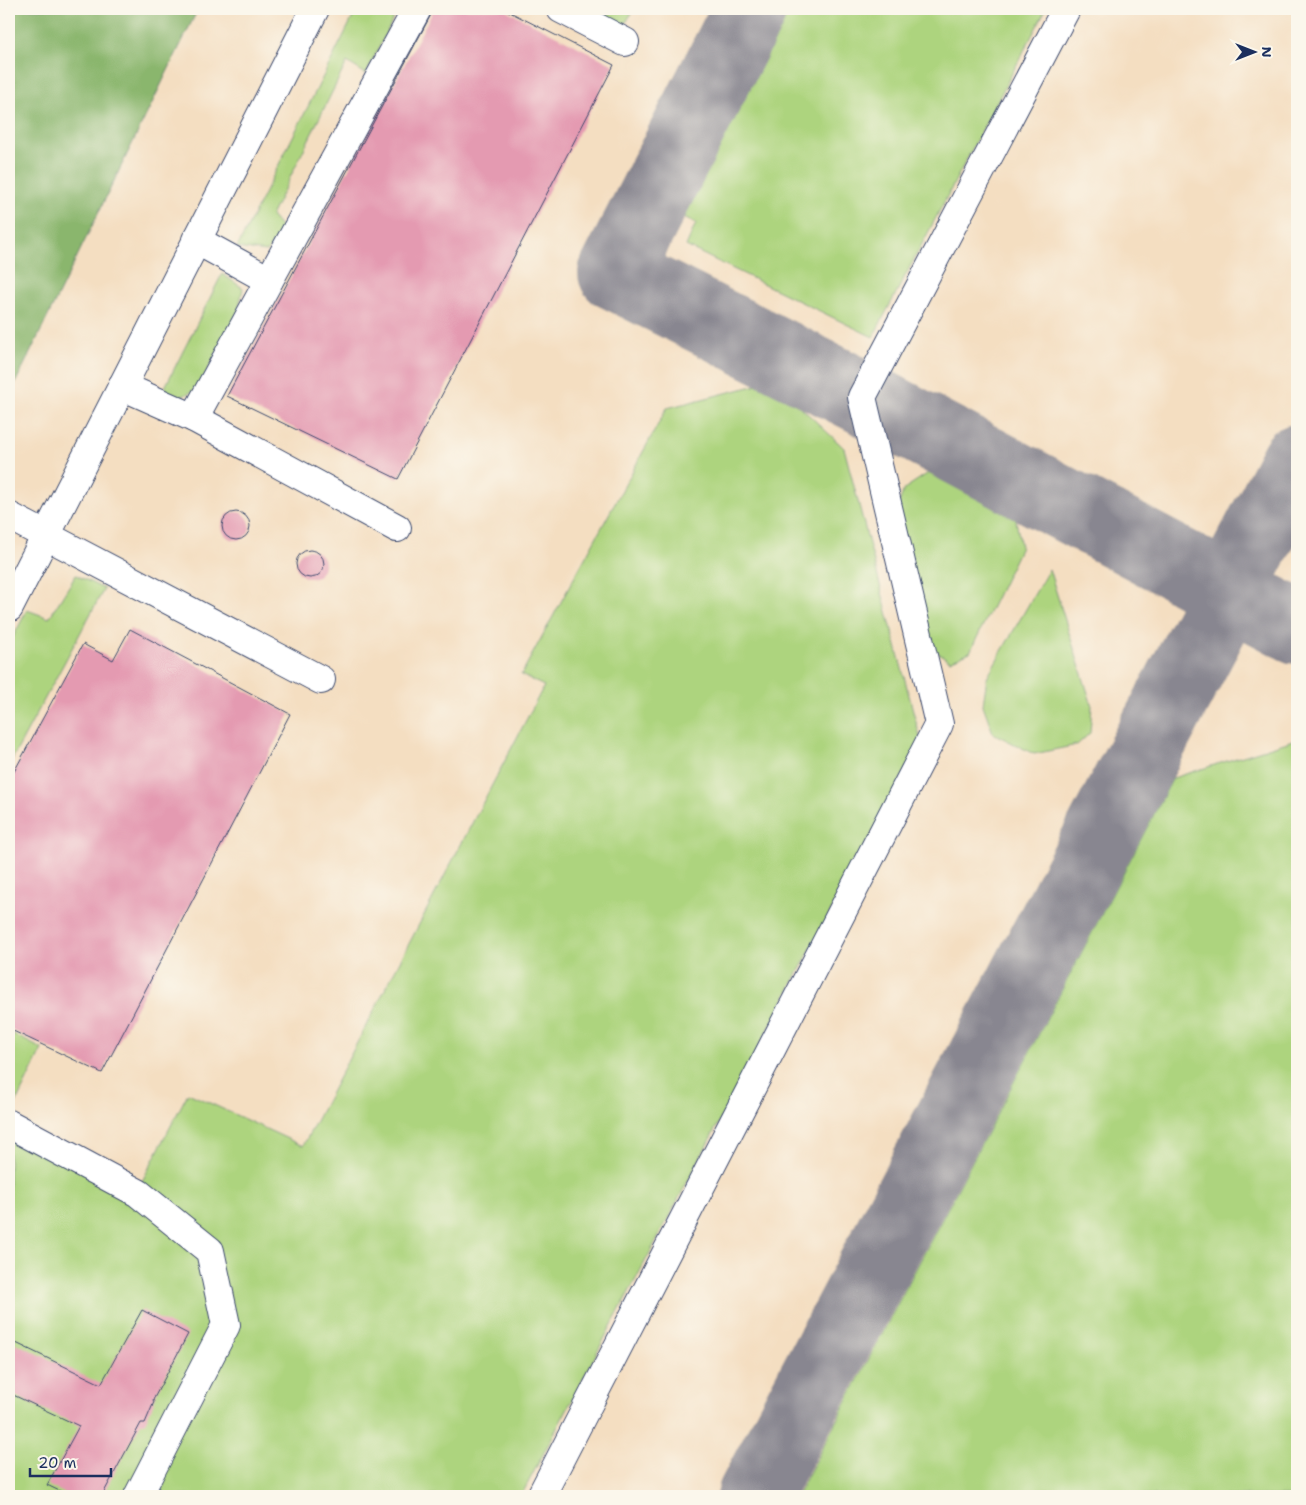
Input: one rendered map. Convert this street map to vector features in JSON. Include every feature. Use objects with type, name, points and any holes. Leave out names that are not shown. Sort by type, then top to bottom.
[{"type":"lane","points":[[9,608],[315,9]]},
{"type":"lane","points":[[194,418],[417,9]]},
{"type":"lane","points":[[561,9],[625,42]]},
{"type":"lane","points":[[541,1496],[939,724],[862,397],[1066,9]]},
{"type":"lane","points":[[196,240],[269,280]]},
{"type":"lane","points":[[122,386],[194,418],[397,528]]},
{"type":"lane","points":[[9,516],[321,680]]},
{"type":"lane","points":[[9,1124],[138,1193],[210,1251],[226,1325],[138,1496]]},
{"type":"green space","points":[[9,9],[198,9],[9,396]]},
{"type":"green space","points":[[357,9],[398,9],[366,74],[347,62],[271,216],[282,229],[267,252],[237,248]]},
{"type":"green space","points":[[590,9],[634,9],[624,26]]},
{"type":"green space","points":[[787,9],[1046,9],[873,337],[686,246],[696,223],[678,214]]},
{"type":"green space","points":[[222,274],[243,288],[238,312],[198,389],[176,399],[163,391]]},
{"type":"green space","points":[[773,381],[844,448],[921,741],[521,1496],[9,1496],[9,1132],[139,1187],[188,1093],[303,1146],[544,686],[521,675],[667,408]]},
{"type":"green space","points":[[936,468],[1014,510],[1021,547],[970,652],[950,661],[927,645],[895,514],[904,489]]},
{"type":"green space","points":[[1049,569],[1092,706],[1090,733],[1077,745],[1034,754],[993,733],[983,705],[987,677]]},
{"type":"green space","points":[[76,575],[104,589],[9,765],[9,645],[27,610],[49,618]]},
{"type":"green space","points":[[1297,739],[1297,1496],[797,1496],[1173,778]]},
{"type":"green space","points":[[9,1032],[42,1049],[14,1107],[9,1105]]},
{"type":"building","points":[[434,9],[504,9],[614,65],[398,479],[227,396]]},
{"type":"building","points":[[236,512],[246,516],[250,526],[246,536],[236,540],[226,536],[222,526],[226,516]]},
{"type":"building","points":[[310,550],[320,554],[324,564],[320,574],[310,578],[300,574],[296,564],[300,554]]},
{"type":"building","points":[[130,629],[290,714],[102,1073],[9,1029],[9,781],[83,644],[113,660]]},
{"type":"building","points":[[142,1310],[188,1334],[153,1400],[154,1402],[145,1423],[141,1423],[102,1496],[70,1496],[47,1485],[79,1426],[9,1393],[9,1357],[16,1343],[101,1384]]},
{"type":"taxiway","points":[[750,9],[615,273],[862,397],[1229,591],[754,1496]]},
{"type":"taxiway","points":[[1297,461],[1229,591],[1297,627]]}]
